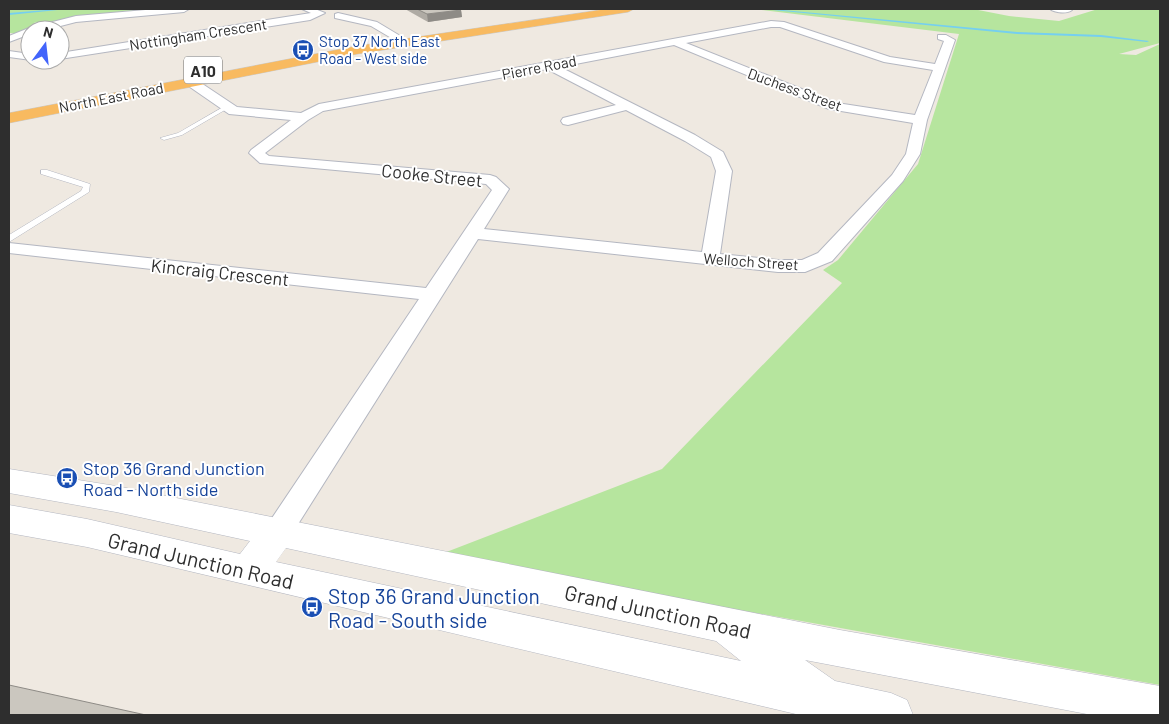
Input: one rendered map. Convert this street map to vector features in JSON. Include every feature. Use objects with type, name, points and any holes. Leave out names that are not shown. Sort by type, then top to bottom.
[{"type":"highway","name":"North East Road","points":[[9,109],[193,72],[397,37],[592,9]]},
{"type":"highway","name":"North East Road","points":[[9,118],[384,46],[628,9]]},
{"type":"highway","points":[[384,46],[393,42],[397,37],[428,39]]},
{"type":"main road","name":"Grand Junction Road","points":[[9,481],[116,498],[840,649],[1153,706]]},
{"type":"main road","name":"Grand Junction Road","points":[[9,519],[87,533],[829,703],[891,715]]},
{"type":"main road","points":[[248,571],[278,532]]},
{"type":"main road","points":[[723,625],[829,703]]},
{"type":"street","points":[[70,22],[184,9]]},
{"type":"street","name":"Nottingham Crescent","points":[[70,54],[310,17],[320,13],[306,9]]},
{"type":"street","points":[[1055,9],[1067,10]]},
{"type":"street","points":[[338,16],[374,24],[397,37]]},
{"type":"street","name":"Pierre Road","points":[[304,117],[319,108],[777,22],[888,60],[941,68]]},
{"type":"street","name":"Welloch Street","points":[[472,233],[778,266],[805,266],[825,257],[898,178],[913,154],[920,120],[950,40],[942,37]]},
{"type":"street","name":"Duchess Street","points":[[675,42],[834,106],[920,120]]},
{"type":"street","points":[[548,66],[690,138],[718,155],[724,171],[710,258]]},
{"type":"street","points":[[191,82],[234,112],[304,117]]},
{"type":"street","points":[[568,120],[628,106]]},
{"type":"street","name":"Cooke Street","points":[[278,532],[501,189],[490,180],[265,160],[256,153],[304,117]]},
{"type":"street","name":"Kincraig Crescent","points":[[9,248],[432,295]]},
{"type":"lane","points":[[164,138],[180,134],[227,107]]},
{"type":"lane","points":[[9,239],[85,192],[87,186],[44,172]]},
{"type":"green space","points":[[9,9],[184,9],[70,22],[70,20],[20,20],[20,34],[9,33]]},
{"type":"green space","points":[[753,9],[973,9],[1009,16],[1059,21],[1098,9],[1160,9],[1160,43],[1119,54],[1136,55],[1160,44],[1160,685],[436,556],[662,469],[842,283],[823,270],[838,260],[918,164],[959,34]]},
{"type":"building","points":[[417,9],[459,9],[461,10],[427,14]]},
{"type":"building","points":[[9,685],[146,715],[9,715]]},
{"type":"waterway","points":[[9,14],[66,9]]},
{"type":"waterway","points":[[773,9],[1017,33],[1101,36],[1147,41]]},
{"type":"place","name":"Stop 37 North East Road - West side","points":[[303,50]]},
{"type":"place","name":"Stop 36 Grand Junction Road - North side","points":[[67,478]]},
{"type":"place","name":"Stop 36 Grand Junction Road - South side","points":[[312,607]]}]
